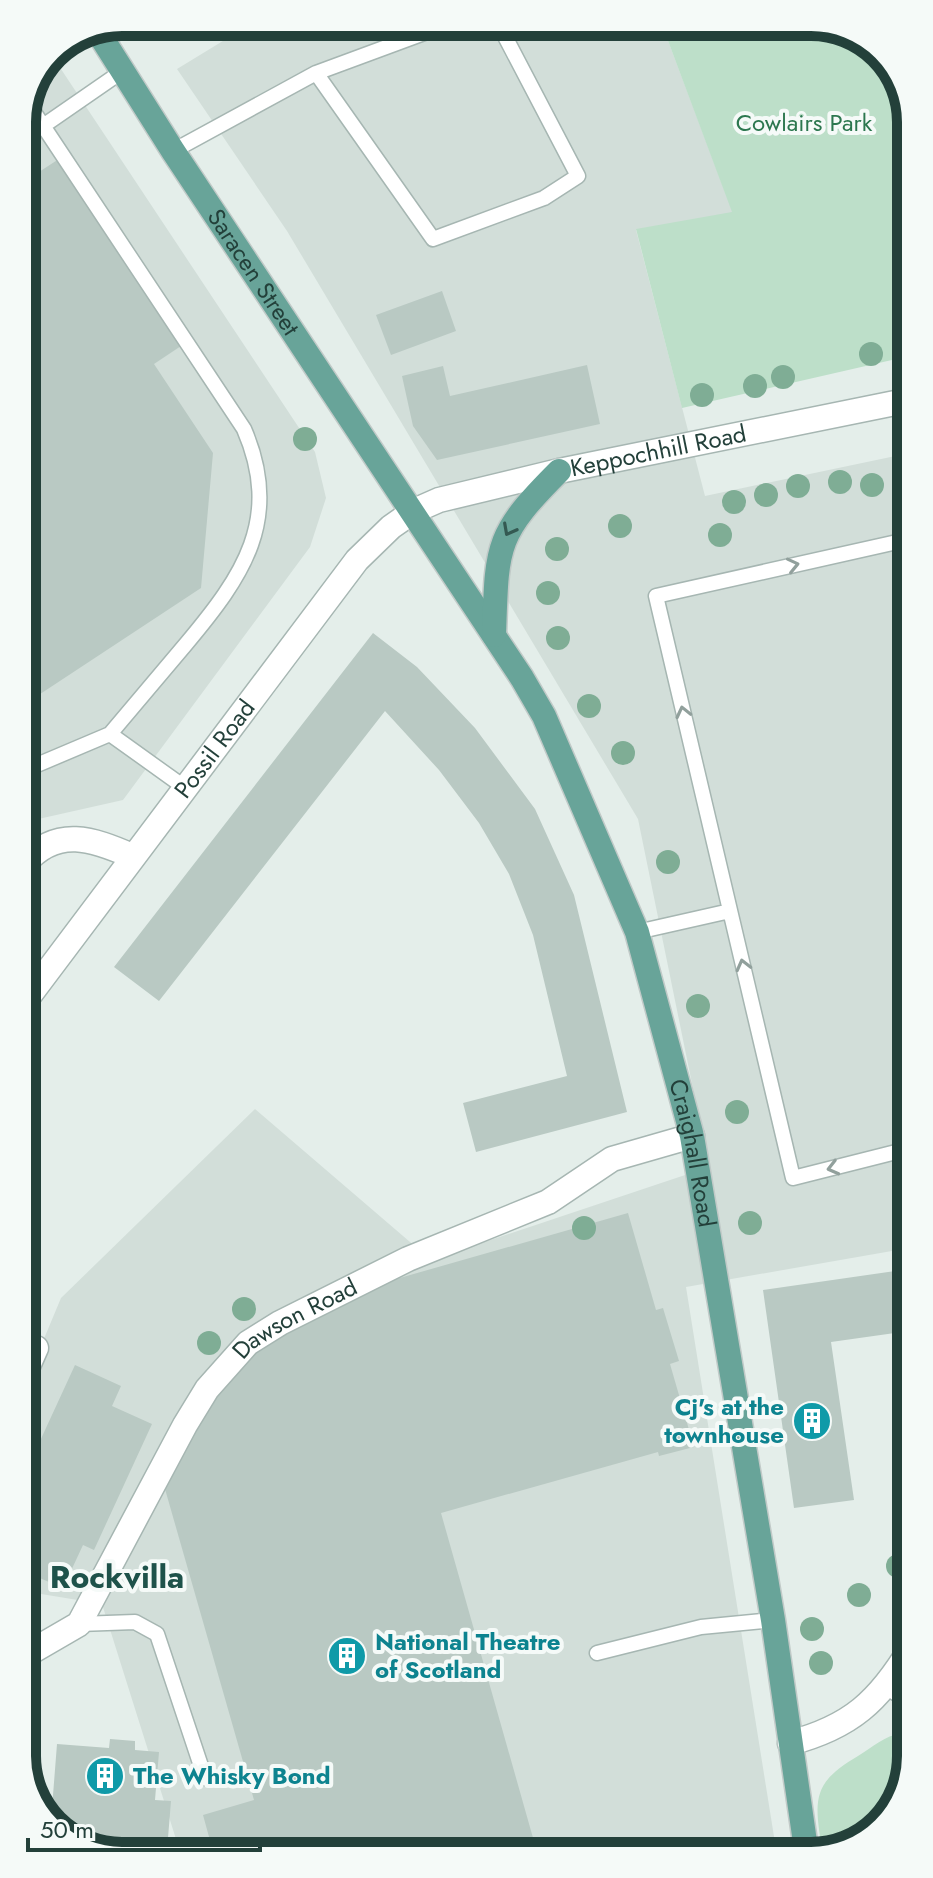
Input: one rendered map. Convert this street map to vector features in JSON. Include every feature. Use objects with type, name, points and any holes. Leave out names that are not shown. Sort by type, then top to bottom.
[{"type":"main road","name":"Saracen Street","points":[[103,39],[173,151],[414,511]]},
{"type":"main road","points":[[494,635],[496,586],[503,539],[522,509],[559,471]]},
{"type":"main road","name":"Craighall Road","points":[[414,511],[544,716],[637,932],[692,1136],[773,1620],[805,1842]]},
{"type":"street","name":"Keppochhill Road","points":[[414,511],[467,492],[559,471],[897,403]]},
{"type":"street","name":"Possil Road","points":[[36,986],[357,560],[414,511]]},
{"type":"street","points":[[36,854],[49,843],[65,839],[97,840],[132,856]]},
{"type":"street","name":"Dawson Road","points":[[79,1624],[185,1425],[207,1389],[248,1343],[280,1323],[408,1259],[548,1202],[612,1159],[692,1136]]},
{"type":"street","points":[[36,1649],[79,1624]]},
{"type":"street","points":[[790,1743],[847,1721],[890,1684],[897,1672]]},
{"type":"street","points":[[890,1684],[897,1688]]},
{"type":"lane","points":[[173,151],[316,73],[416,36]]},
{"type":"lane","points":[[316,73],[433,239],[544,198],[578,176],[505,36]]},
{"type":"lane","points":[[43,126],[124,70]]},
{"type":"lane","points":[[36,115],[244,429],[258,470],[261,493],[257,530],[245,565],[224,598],[110,734],[36,765]]},
{"type":"lane","points":[[897,542],[656,596],[793,1178],[897,1152]]},
{"type":"lane","points":[[110,734],[184,787]]},
{"type":"lane","points":[[637,932],[730,911]]},
{"type":"lane","points":[[597,1653],[701,1627],[773,1620]]},
{"type":"lane","points":[[79,1624],[135,1622],[157,1634],[205,1778]]},
{"type":"shaded area","points":[[231,36],[666,36],[733,213],[636,230],[705,496],[897,456],[897,1250],[686,1287],[775,1842],[177,1842],[102,1604],[36,1593],[36,1358],[61,1298],[255,1109],[431,1260],[709,1167],[638,819],[287,231],[177,69]]},
{"type":"shaded area","points":[[58,65],[315,452],[326,498],[310,547],[123,800],[36,820],[36,116],[45,84]]},
{"type":"green space","name":"Cowlairs Park","points":[[666,36],[817,36],[849,45],[872,61],[890,89],[897,122],[897,359],[682,408],[636,229],[732,212]]},
{"type":"green space","points":[[896,1734],[897,1756],[892,1784],[876,1813],[844,1835],[821,1841],[818,1805],[824,1784],[843,1766]]},
{"type":"building","points":[[62,157],[184,344],[154,364],[213,453],[201,588],[36,697],[36,174]]},
{"type":"building","points":[[442,291],[456,331],[391,355],[376,315]]},
{"type":"building","points":[[587,365],[600,424],[437,460],[413,426],[402,376],[443,366],[450,396]]},
{"type":"building","points":[[373,633],[417,667],[475,728],[535,809],[574,895],[627,1112],[476,1152],[463,1103],[567,1076],[533,935],[509,874],[479,823],[439,770],[385,711],[159,1001],[114,967]]},
{"type":"building","name":"National Theatre of Scotland","points":[[628,1213],[656,1310],[663,1308],[679,1361],[670,1364],[694,1447],[659,1456],[658,1452],[441,1513],[534,1842],[210,1842],[203,1815],[254,1800],[163,1482],[215,1395],[260,1346],[375,1285]]},
{"type":"building","name":"Cj's at the townhouse","points":[[897,1271],[897,1333],[831,1342],[854,1500],[794,1508],[763,1290]]},
{"type":"building","points":[[75,1365],[121,1386],[112,1406],[152,1424],[94,1550],[83,1545],[63,1588],[36,1576],[36,1439],[40,1441]]},
{"type":"building","name":"The Whisky Bond","points":[[110,1739],[135,1741],[135,1750],[159,1752],[155,1800],[171,1801],[168,1842],[100,1839],[70,1824],[52,1805],[57,1744],[109,1748]]},
{"type":"place","name":"Cj's at the townhouse","points":[[812,1421]]},
{"type":"place","name":"National Theatre of Scotland","points":[[347,1656]]},
{"type":"place","name":"The Whisky Bond","points":[[105,1776]]},
{"type":"district","name":"Rockvilla","points":[[117,1577]]}]
